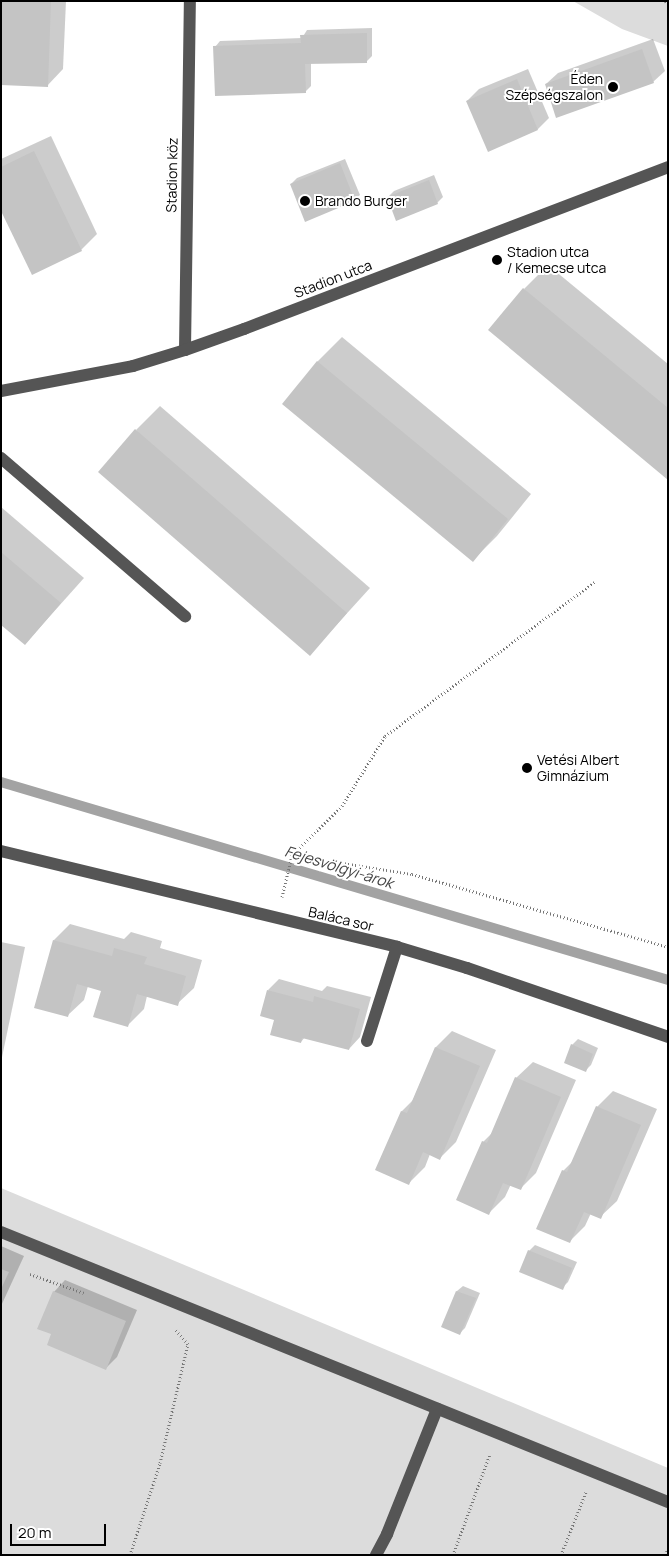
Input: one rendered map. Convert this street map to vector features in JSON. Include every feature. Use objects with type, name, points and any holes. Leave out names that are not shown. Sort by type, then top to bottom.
[{"type":"street","name":"Stadion köz","points":[[185,350],[190,1]]},
{"type":"street","name":"Stadion utca","points":[[1,391],[133,366],[185,350],[668,167]]},
{"type":"street","points":[[1,458],[185,616]]},
{"type":"street","name":"Baláca sor","points":[[1,851],[397,947],[467,968],[668,1037]]},
{"type":"street","points":[[367,1041],[397,947]]},
{"type":"street","points":[[1,1232],[668,1502]]},
{"type":"street","points":[[376,1555],[387,1534],[437,1409]]},
{"type":"path","points":[[285,887],[292,855],[342,806],[385,736],[596,581]]},
{"type":"path","points":[[292,855],[412,874],[668,948]]},
{"type":"path","points":[[30,1274],[86,1294]]},
{"type":"path","points":[[130,1555],[160,1463],[188,1344],[169,1322]]},
{"type":"path","points":[[453,1555],[497,1434]]},
{"type":"path","points":[[561,1555],[593,1473]]},
{"type":"path","points":[[665,1555],[668,1548]]},
{"type":"shaded area","points":[[573,1],[668,1],[668,46],[622,29]]},
{"type":"shaded area","points":[[1,1188],[668,1468],[668,1555],[1,1555]]},
{"type":"building","points":[[1,1],[51,1],[48,87],[1,85]]},
{"type":"building","points":[[367,33],[367,63],[305,64],[306,93],[215,96],[213,46],[301,43],[300,35]]},
{"type":"building","points":[[642,49],[654,83],[556,118],[545,84]]},
{"type":"building","points":[[517,79],[538,130],[488,152],[466,101]]},
{"type":"building","points":[[34,151],[82,251],[32,275],[1,211],[1,167]]},
{"type":"building","points":[[340,163],[355,201],[305,222],[290,184]]},
{"type":"building","points":[[429,180],[438,204],[396,221],[387,197]]},
{"type":"building","points":[[523,288],[668,408],[668,480],[488,330]]},
{"type":"building","points":[[317,361],[508,519],[473,562],[282,404]]},
{"type":"building","points":[[135,429],[347,613],[310,656],[98,472]]},
{"type":"building","points":[[1,552],[61,603],[25,645],[1,625]]},
{"type":"building","points":[[53,940],[112,956],[114,948],[147,957],[144,964],[186,976],[178,1006],[137,994],[128,1027],[93,1017],[101,991],[77,984],[68,1017],[34,1008]]},
{"type":"building","points":[[267,990],[313,1002],[314,996],[360,1009],[349,1050],[302,1038],[301,1043],[270,1035],[274,1020],[260,1016]]},
{"type":"building","points":[[571,1044],[593,1054],[586,1072],[564,1063]]},
{"type":"building","points":[[435,1047],[480,1066],[440,1160],[423,1152],[409,1185],[375,1170],[401,1111],[407,1113]]},
{"type":"building","points":[[515,1077],[561,1097],[521,1190],[503,1183],[489,1215],[456,1200],[482,1141],[487,1143]]},
{"type":"building","points":[[596,1106],[641,1125],[601,1219],[584,1212],[570,1243],[536,1229],[562,1170],[567,1172]]},
{"type":"building","points":[[528,1250],[572,1268],[563,1290],[519,1272]]},
{"type":"building","points":[[1,1269],[9,1272],[1,1289]]},
{"type":"building","points":[[53,1291],[126,1321],[106,1370],[47,1345],[51,1334],[37,1329]]},
{"type":"building","points":[[456,1291],[476,1298],[460,1335],[441,1327]]},
{"type":"waterway","name":"Fejesvölgyi-árok","points":[[1,782],[668,980]]},
{"type":"place","name":"Éden Szépségszalon","points":[[613,87]]},
{"type":"place","name":"Brando Burger","points":[[305,201]]},
{"type":"place","name":"Stadion utca / Kemecse utca","points":[[497,260]]},
{"type":"place","name":"Vetési Albert Gimnázium","points":[[527,768]]}]
